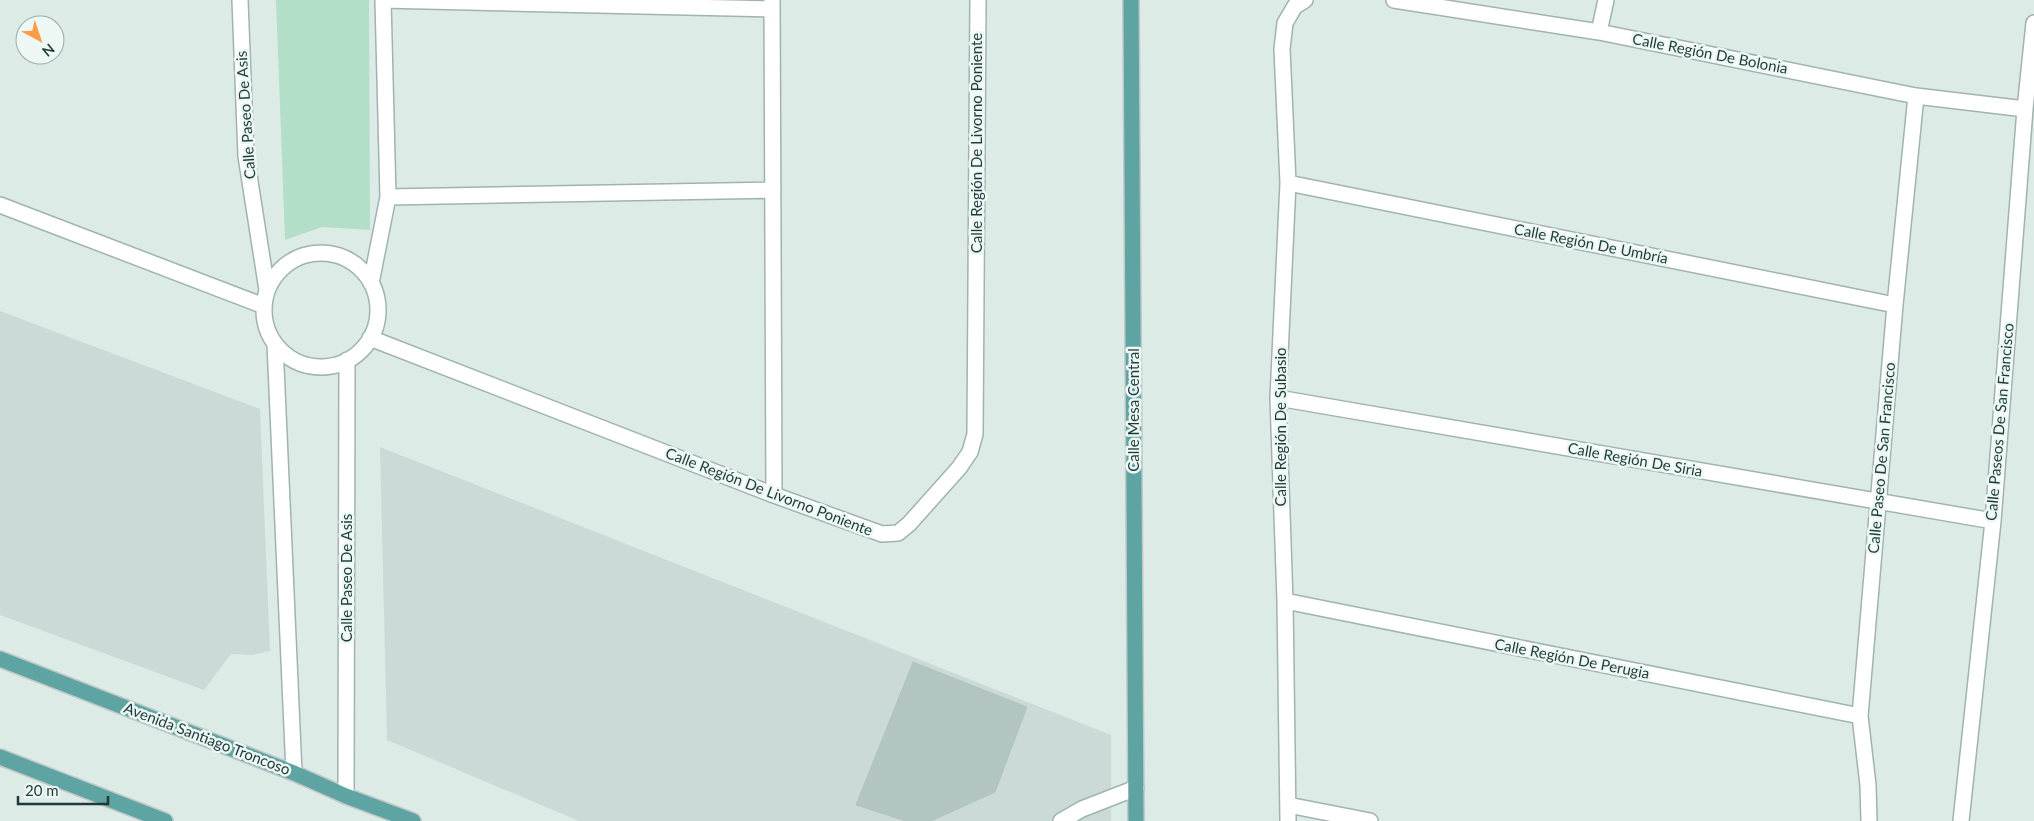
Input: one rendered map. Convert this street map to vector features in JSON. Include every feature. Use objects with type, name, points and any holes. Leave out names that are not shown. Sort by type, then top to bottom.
[{"type":"main road","name":"Calle Mesa Central","points":[[1131,0],[1136,821]]},
{"type":"main road","name":"Avenida Santiago Troncoso","points":[[0,659],[413,821]]},
{"type":"main road","points":[[0,757],[165,821]]},
{"type":"street","name":"Calle Paseo De Asis","points":[[240,0],[246,156],[267,290]]},
{"type":"street","points":[[371,283],[388,197],[383,0],[772,5],[774,495]]},
{"type":"street","name":"Calle Región De Livorno Poniente","points":[[370,338],[774,495],[882,534],[898,533],[909,524],[958,468],[970,452],[975,434],[978,0]]},
{"type":"street","name":"Calle Región De Bolonia","points":[[1394,0],[1599,32],[1916,96],[2025,110]]},
{"type":"street","points":[[1599,32],[1606,0]]},
{"type":"street","name":"Calle Región De Subasio","points":[[1288,821],[1285,602],[1278,398],[1288,182],[1282,49],[1285,23],[1300,3]]},
{"type":"street","name":"Calle Paseos De San Francisco","points":[[1961,821],[1993,521],[2025,110],[2034,23]]},
{"type":"street","name":"Calle Paseo De San Francisco","points":[[1869,821],[1868,785],[1860,716],[1895,305],[1916,96]]},
{"type":"street","name":"Calle Región De Umbría","points":[[1288,182],[1895,305]]},
{"type":"street","points":[[388,197],[773,190]]},
{"type":"street","points":[[0,205],[264,306]]},
{"type":"street","points":[[326,253],[344,258],[360,268],[371,283],[376,296],[378,310],[376,325],[370,338],[356,354],[347,360],[332,366],[316,367],[300,363],[286,356],[275,344],[268,332],[264,319],[267,290],[277,274],[291,262],[308,254],[326,253]]},
{"type":"street","points":[[275,344],[294,773]]},
{"type":"street","name":"Calle Paseo De Asis","points":[[346,796],[347,360]]},
{"type":"street","name":"Calle Región De Siria","points":[[1278,398],[1993,521]]},
{"type":"street","name":"Calle Región De Perugia","points":[[1285,602],[1860,716]]},
{"type":"street","points":[[1061,821],[1082,810],[1136,788]]},
{"type":"street","points":[[1288,805],[1370,821]]},
{"type":"shaded area","points":[[0,311],[260,409],[270,651],[253,655],[231,654],[204,690],[0,615]]},
{"type":"shaded area","points":[[380,447],[1111,735],[1111,821],[579,821],[387,740]]},
{"type":"green space","points":[[276,0],[369,0],[370,230],[322,227],[285,240]]},
{"type":"building","points":[[913,662],[1027,707],[995,792],[931,821],[906,821],[856,805]]}]
